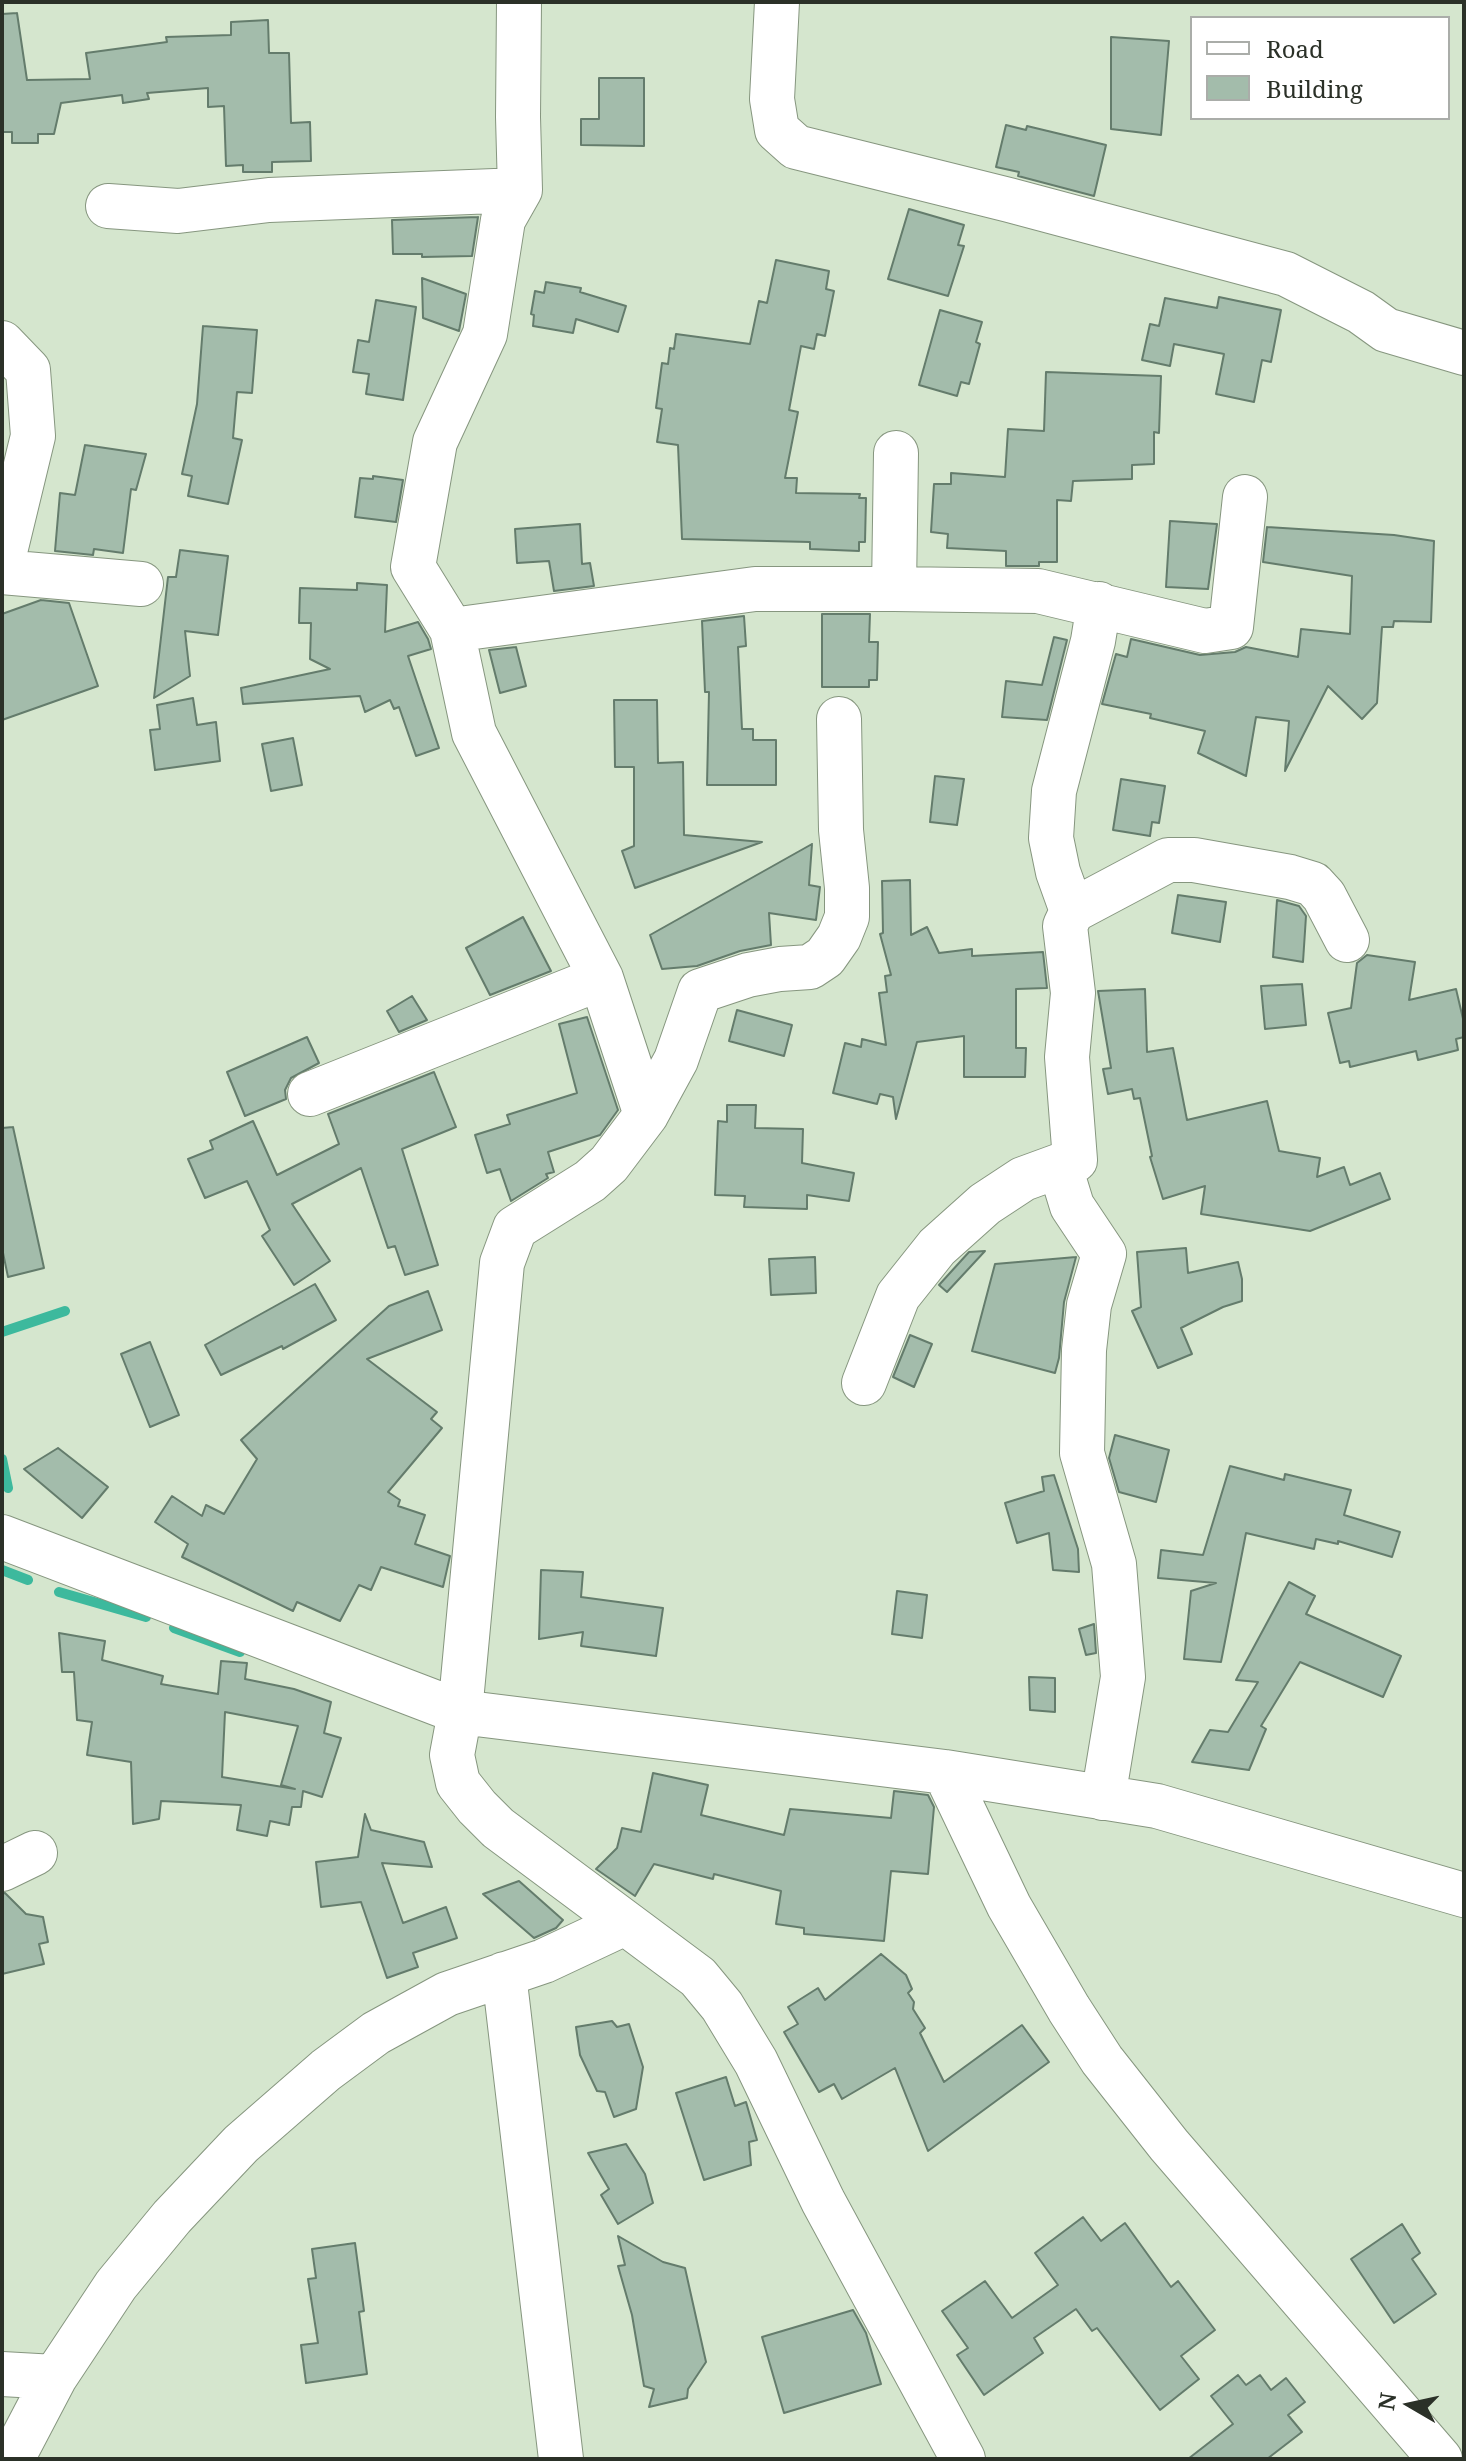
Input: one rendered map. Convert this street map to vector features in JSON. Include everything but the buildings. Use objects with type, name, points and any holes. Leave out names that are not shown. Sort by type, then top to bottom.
[{"type":"street","points":[[519,2],[520,190],[503,220],[485,334],[435,442],[413,567],[452,630],[474,733],[601,978],[646,1115]]},
{"type":"street","points":[[777,2],[772,99],[777,130],[796,147],[1286,274],[1350,305],[1386,330],[1464,353]]},
{"type":"street","points":[[108,206],[178,211],[269,200],[520,190]]},
{"type":"street","points":[[2,343],[28,370],[33,436],[2,564]]},
{"type":"street","points":[[894,589],[896,453]]},
{"type":"street","points":[[452,630],[755,589],[1038,591],[1205,631],[1231,627],[1245,497]]},
{"type":"street","points":[[2,572],[141,584]]},
{"type":"street","points":[[1072,911],[1058,872],[1051,838],[1054,791],[1093,641],[1099,604]]},
{"type":"street","points":[[839,719],[841,830],[847,888],[847,917],[839,937],[825,957],[810,967],[748,975],[700,991],[676,1060],[646,1115],[609,1164],[590,1181],[515,1228],[502,1263],[460,1712],[452,1755],[458,1783],[498,1828],[698,1977],[722,2006],[756,2062],[823,2201],[963,2459]]},
{"type":"street","points":[[1075,1160],[1067,1057],[1073,993],[1065,926],[1072,911],[1168,860],[1194,860],[1313,884],[1324,896],[1347,940]]},
{"type":"street","points":[[310,1094],[601,978]]},
{"type":"street","points":[[864,1383],[898,1296],[937,1247],[985,1204],[1023,1179],[1075,1160]]},
{"type":"street","points":[[1075,1160],[1061,1170],[1064,1182],[1072,1206],[1104,1254],[1089,1305],[1082,1453],[1114,1564],[1123,1677],[1103,1798]]},
{"type":"street","points":[[2,1537],[460,1712],[945,1772],[1157,1806],[1464,1895]]},
{"type":"street","points":[[945,1772],[1009,1906],[1102,2060],[1169,2145],[1440,2459]]},
{"type":"street","points":[[12,2459],[55,2377],[116,2285],[172,2217],[241,2144],[326,2070],[376,2033],[447,1994],[544,1961],[625,1923]]},
{"type":"street","points":[[504,1974],[561,2459]]},
{"type":"street","points":[[2,2374],[55,2377]]},
{"type":"waterway","points":[[2,1332],[65,1311]]},
{"type":"waterway","points":[[2,1459],[8,1488]]},
{"type":"waterway","points":[[2,1570],[28,1580]]},
{"type":"waterway","points":[[59,1592],[146,1617]]},
{"type":"waterway","points":[[174,1628],[240,1652]]}]
